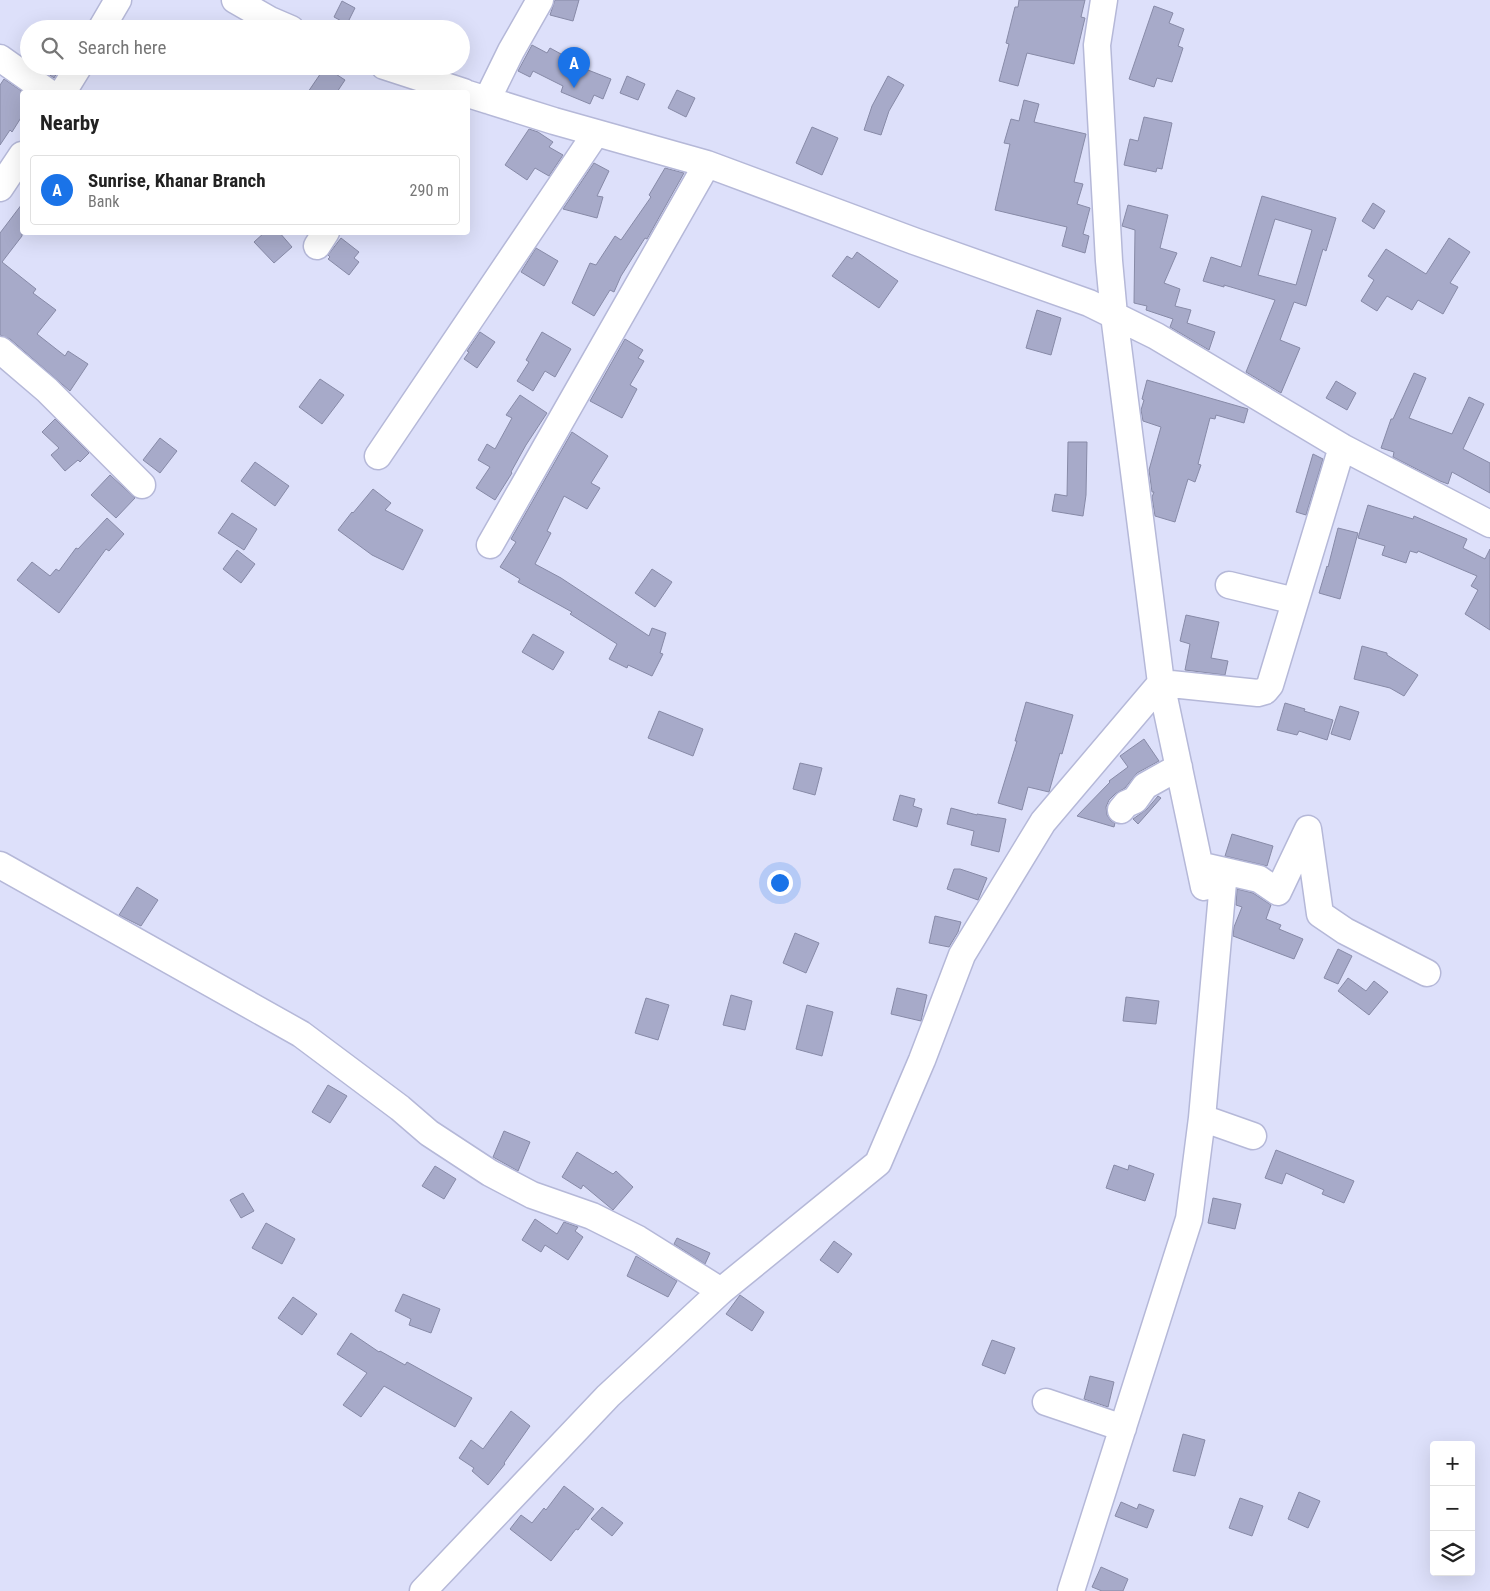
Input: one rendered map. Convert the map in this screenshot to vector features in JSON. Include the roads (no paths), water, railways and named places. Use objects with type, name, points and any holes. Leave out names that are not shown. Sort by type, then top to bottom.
[{"type":"street","points":[[106,20],[118,0]]},
{"type":"street","points":[[235,0],[270,20]]},
{"type":"street","points":[[540,0],[511,51],[473,95],[596,133],[707,164],[1088,303],[1156,336],[1342,447],[1490,524]]},
{"type":"street","points":[[1071,1591],[1189,1219],[1202,1118],[1224,871],[1204,887],[1160,683],[1114,316],[1109,261],[1097,45],[1104,0]]},
{"type":"street","points":[[0,58],[20,72]]},
{"type":"street","points":[[24,75],[45,90]]},
{"type":"street","points":[[64,90],[73,75]]},
{"type":"street","points":[[391,77],[450,90]]},
{"type":"street","points":[[378,456],[596,133]]},
{"type":"street","points":[[0,188],[20,157]]},
{"type":"street","points":[[490,544],[707,164]]},
{"type":"street","points":[[0,350],[46,390],[142,484]]},
{"type":"street","points":[[1160,683],[1258,693],[1265,691],[1270,685],[1342,447]]},
{"type":"street","points":[[1229,585],[1295,601]]},
{"type":"street","points":[[423,1591],[608,1396],[721,1291],[878,1163],[922,1060],[962,955],[1043,822],[1160,683]]},
{"type":"street","points":[[1121,810],[1126,804],[1135,800],[1145,786],[1179,767]]},
{"type":"street","points":[[1199,865],[1259,879],[1278,892],[1308,829],[1320,914],[1345,931],[1427,973]]},
{"type":"street","points":[[0,865],[301,1034],[400,1108],[429,1133],[490,1173],[532,1195],[592,1216],[638,1239],[721,1291]]},
{"type":"street","points":[[1202,1118],[1253,1136]]},
{"type":"street","points":[[1046,1402],[1123,1428]]},
{"type":"place","name":"Sunrise, Khanar Branch","points":[[574,88]]}]
